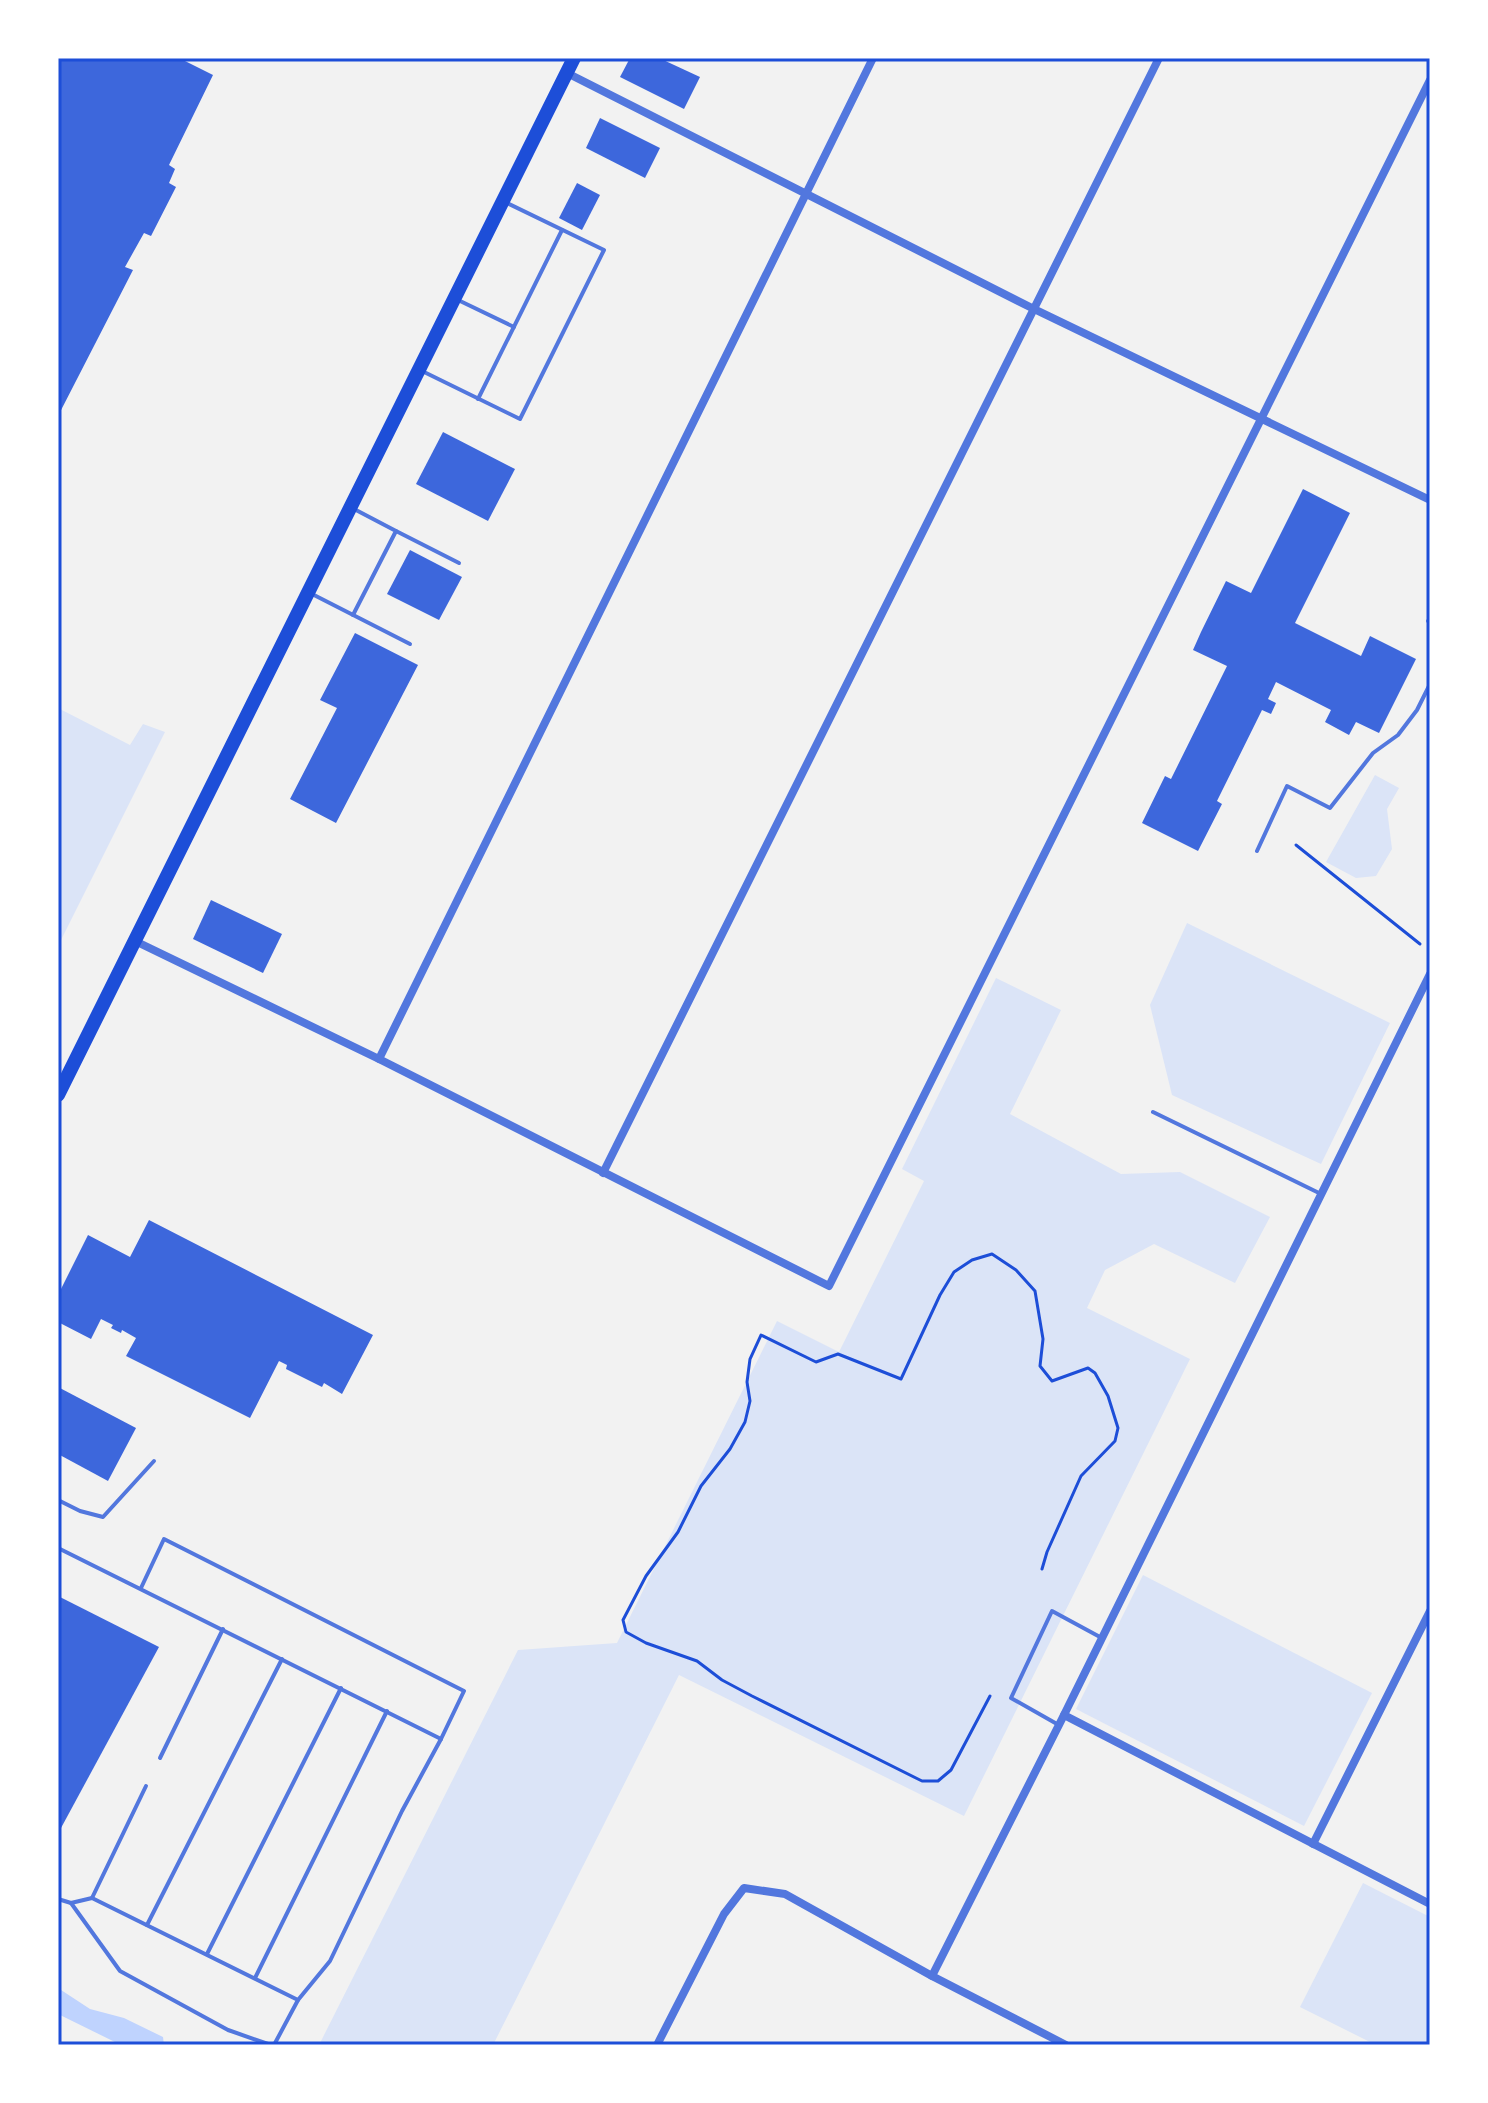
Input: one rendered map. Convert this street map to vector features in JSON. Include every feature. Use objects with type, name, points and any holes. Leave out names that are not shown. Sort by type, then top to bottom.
[{"type":"main road","points":[[58,1095],[574,58]]},
{"type":"street","points":[[379,1059],[873,58]]},
{"type":"street","points":[[603,1173],[1159,58]]},
{"type":"street","points":[[567,73],[1034,309],[1430,500]]},
{"type":"street","points":[[135,941],[379,1059],[829,1286],[1430,80]]},
{"type":"street","points":[[932,1976],[1430,974]]},
{"type":"street","points":[[1313,1844],[1430,1611]]},
{"type":"street","points":[[1064,1715],[1430,1904]]},
{"type":"street","points":[[657,2045],[724,1914],[744,1888],[785,1894],[932,1976],[1066,2045]]},
{"type":"lane","points":[[420,370],[520,419],[604,250],[503,201]]},
{"type":"lane","points":[[478,399],[562,230]]},
{"type":"lane","points":[[455,299],[514,327]]},
{"type":"lane","points":[[351,508],[459,563]]},
{"type":"lane","points":[[353,615],[396,531]]},
{"type":"lane","points":[[309,593],[410,644]]},
{"type":"lane","points":[[1257,851],[1287,786],[1330,808],[1373,753],[1398,735],[1417,710],[1430,684]]},
{"type":"lane","points":[[1153,1112],[1321,1195]]},
{"type":"lane","points":[[58,1500],[80,1511],[103,1517],[154,1461]]},
{"type":"lane","points":[[71,1903],[120,1971],[228,2030],[273,2045],[298,2000],[330,1961],[464,1691],[164,1539],[141,1588]]},
{"type":"lane","points":[[58,1548],[441,1739]]},
{"type":"lane","points":[[1059,1725],[1011,1698],[1052,1611],[1102,1638]]},
{"type":"lane","points":[[160,1758],[223,1629]]},
{"type":"lane","points":[[147,1925],[282,1659]]},
{"type":"lane","points":[[207,1954],[341,1688]]},
{"type":"lane","points":[[255,1978],[387,1711]]},
{"type":"lane","points":[[92,1898],[146,1786]]},
{"type":"lane","points":[[58,1899],[71,1903],[92,1898],[298,2000]]},
{"type":"path","points":[[1296,845],[1420,944]]},
{"type":"path","points":[[990,1696],[951,1770],[938,1781],[922,1781],[752,1696],[722,1680],[697,1661],[646,1643],[626,1632],[623,1620],[646,1576],[687,1517],[701,1486],[730,1449],[745,1422],[750,1401],[747,1382],[750,1359],[761,1335],[816,1362],[838,1354],[901,1379],[954,1272],[972,1260],[992,1254],[1016,1270],[1035,1291],[1043,1339],[1040,1366],[1052,1381],[1088,1368],[1095,1373],[1108,1396],[1118,1428],[1115,1441],[1081,1476],[1042,1569]]},
{"type":"shaded area","points":[[58,708],[130,745],[143,724],[165,732],[58,946]]},
{"type":"shaded area","points":[[1375,775],[1399,788],[1387,809],[1392,849],[1376,876],[1356,878],[1326,862]]},
{"type":"shaded area","points":[[1187,923],[1390,1023],[1321,1164],[1172,1095],[1150,1005]]},
{"type":"shaded area","points":[[996,978],[1061,1010],[1010,1114],[1121,1174],[1180,1172],[1270,1217],[1235,1283],[1154,1244],[1105,1270],[1087,1308],[1190,1359],[964,1816],[679,1675],[493,2045],[319,2045],[518,1650],[617,1643],[777,1321],[839,1352],[924,1181],[902,1169]]},
{"type":"shaded area","points":[[1143,1575],[1372,1693],[1304,1826],[1076,1709]]},
{"type":"shaded area","points":[[1363,1883],[1430,1917],[1430,2045],[1376,2045],[1300,2007]]},
{"type":"water","points":[[58,1988],[90,2009],[124,2018],[163,2037],[164,2045],[121,2045],[58,2014]]},
{"type":"building","points":[[58,58],[179,58],[213,75],[169,165],[175,169],[169,183],[176,187],[151,236],[144,233],[125,267],[133,270],[58,416]]},
{"type":"building","points":[[630,58],[659,58],[700,77],[684,109],[620,77]]},
{"type":"building","points":[[600,118],[660,148],[645,178],[586,148]]},
{"type":"building","points":[[577,183],[600,195],[582,230],[559,218]]},
{"type":"building","points":[[443,432],[515,469],[488,521],[416,484]]},
{"type":"building","points":[[1303,489],[1350,513],[1295,623],[1361,656],[1370,636],[1416,659],[1379,733],[1356,722],[1349,735],[1325,722],[1331,710],[1276,682],[1268,699],[1276,703],[1271,714],[1262,710],[1217,801],[1222,804],[1198,851],[1142,823],[1165,776],[1171,779],[1227,666],[1193,650],[1201,632],[1226,581],[1251,593]]},
{"type":"building","points":[[410,550],[462,577],[439,620],[387,594]]},
{"type":"building","points":[[355,633],[418,665],[336,823],[290,799],[337,708],[320,700]]},
{"type":"building","points":[[211,900],[282,934],[263,973],[193,939]]},
{"type":"building","points":[[149,1220],[373,1335],[342,1394],[324,1383],[322,1387],[286,1369],[287,1365],[279,1361],[250,1418],[126,1356],[136,1338],[111,1328],[113,1325],[101,1319],[91,1339],[58,1322],[58,1295],[88,1235],[130,1257]]},
{"type":"building","points":[[58,1387],[136,1428],[108,1481],[58,1454]]},
{"type":"building","points":[[58,1596],[159,1647],[61,1828],[58,1827]]}]
